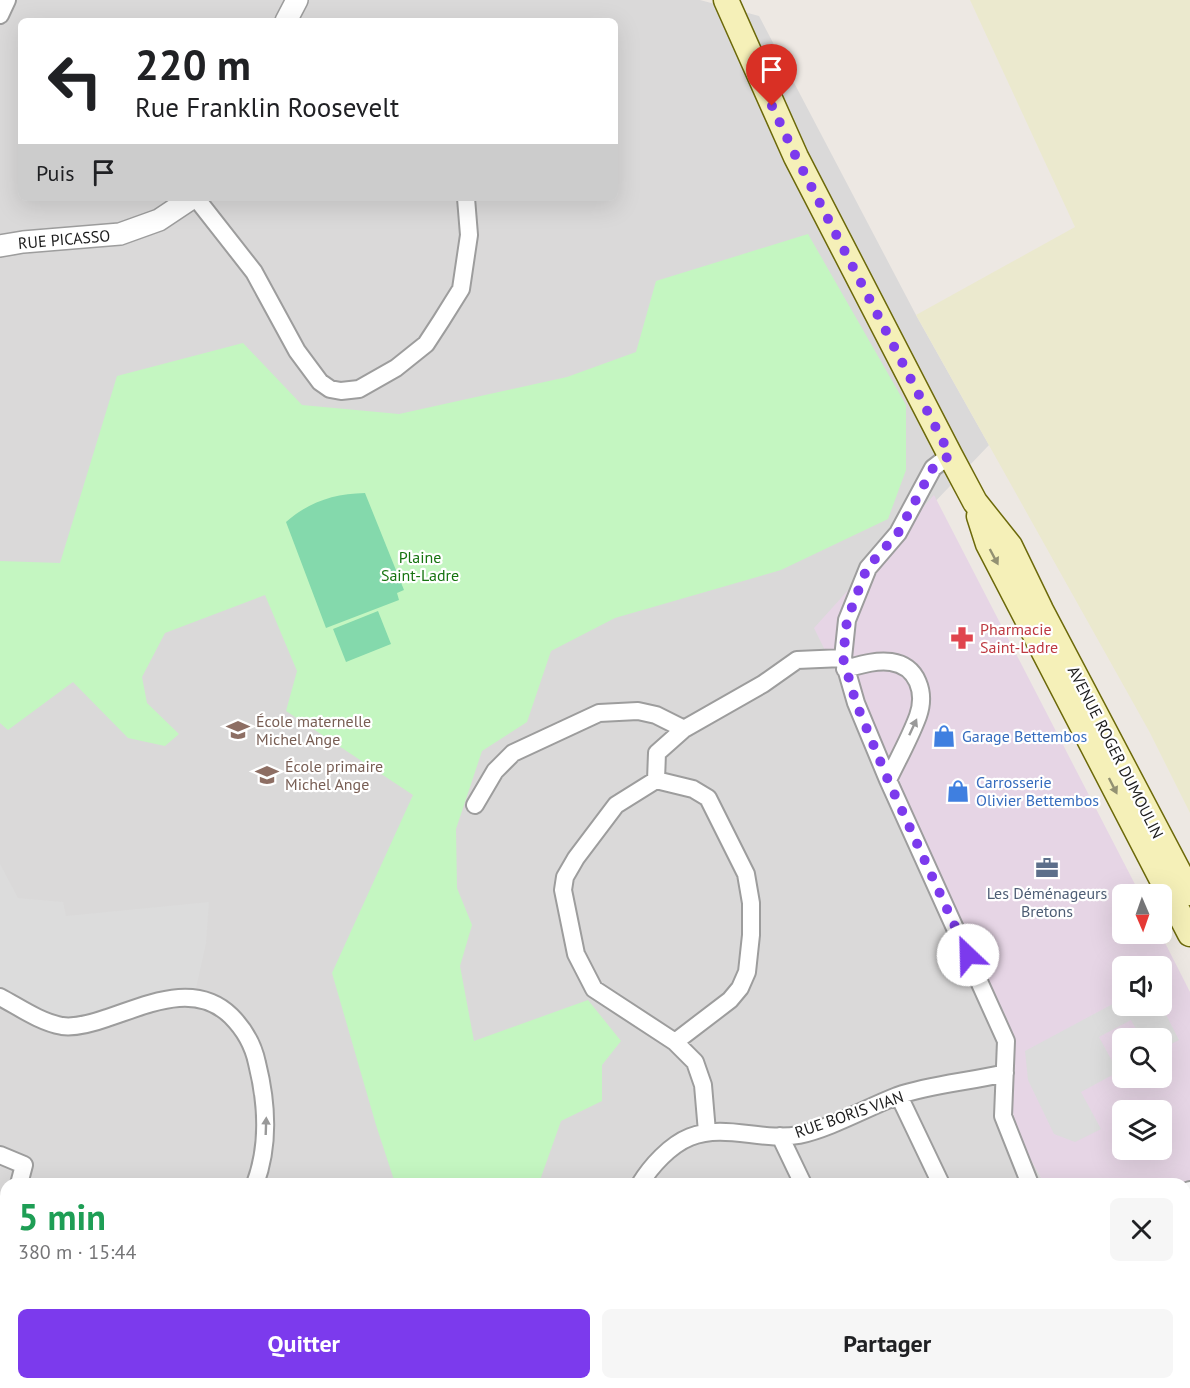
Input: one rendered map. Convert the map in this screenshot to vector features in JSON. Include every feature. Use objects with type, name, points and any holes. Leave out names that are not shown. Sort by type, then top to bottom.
[{"type":"main road","points":[[726,0],[796,157],[975,502]]},
{"type":"main road","name":"AVENUE ROGER DUMOULIN","points":[[975,502],[1010,546],[1041,610],[1085,689],[1190,893]]},
{"type":"main road","name":"AVENUE ROGER DUMOULIN","points":[[975,502],[988,544],[1190,934]]},
{"type":"street","points":[[0,15],[6,0]]},
{"type":"street","points":[[288,18],[297,0]]},
{"type":"street","name":"RUE PICASSO","points":[[0,246],[120,234],[159,220],[189,201]]},
{"type":"street","points":[[196,201],[254,272],[297,351],[320,382],[330,390],[341,391],[359,389],[396,368],[426,344],[461,289],[469,235],[466,201]]},
{"type":"street","points":[[950,455],[933,468],[898,533],[867,568],[847,620],[844,664],[856,703],[888,780],[1006,1041],[1003,1116],[1027,1178]]},
{"type":"street","points":[[656,780],[657,753],[684,729],[763,684],[797,660],[844,664],[893,662],[907,669],[918,680],[921,700],[918,716],[888,780]]},
{"type":"street","points":[[475,805],[495,771],[513,753],[599,713],[638,711],[656,714],[684,729]]},
{"type":"street","points":[[675,1042],[730,1000],[740,988],[747,972],[751,935],[751,903],[746,874],[708,798],[693,789],[656,780],[616,805],[576,858],[565,877],[562,890],[576,954],[594,989],[675,1042],[695,1062],[703,1085],[707,1132]]},
{"type":"street","points":[[0,998],[63,1026],[86,1025],[175,997],[202,999],[222,1007],[239,1024],[253,1047],[263,1088],[267,1126],[257,1178]]},
{"type":"street","name":"RUE BORIS VIAN","points":[[643,1178],[648,1170],[686,1138],[707,1132],[737,1132],[780,1137],[800,1134],[899,1096],[940,1084],[983,1079],[1005,1073]]},
{"type":"street","points":[[899,1096],[938,1178]]},
{"type":"street","points":[[780,1137],[800,1178]]},
{"type":"street","points":[[0,1155],[24,1165],[21,1178]]},
{"type":"shaded area","points":[[0,0],[700,0],[759,16],[916,315],[989,445],[815,628],[1008,1021],[1009,1093],[1018,1137],[1041,1178],[0,1178]]},
{"type":"shaded area","points":[[970,0],[1190,0],[1190,813],[1149,731],[916,315],[1075,227]]},
{"type":"shaded area","points":[[934,495],[1135,884],[1112,884],[1112,944],[1166,944],[1172,956],[1112,956],[1112,1016],[1172,1016],[1172,957],[1190,992],[1190,1178],[1041,1178],[1018,1137],[1009,1093],[1008,1021],[814,628]]},
{"type":"shaded area","points":[[0,864],[18,898],[63,902],[66,916],[209,902],[206,944],[196,989],[174,989],[95,1014],[66,1017],[38,1010],[0,991]]},
{"type":"shaded area","points":[[1112,1004],[1112,1016],[1167,1016],[1179,1040],[1172,1044],[1172,1028],[1135,1028],[1131,1020],[1112,1028],[1099,1037],[1112,1061],[1112,1075],[1081,1092],[1101,1129],[1075,1142],[1054,1134],[1028,1080],[1025,1051]]},
{"type":"green space","name":"Plaine Saint-Ladre","points":[[808,234],[906,405],[906,470],[888,519],[781,570],[615,618],[551,651],[527,722],[482,751],[456,829],[457,888],[472,925],[460,966],[474,1041],[588,1000],[621,1041],[602,1065],[602,1101],[561,1121],[541,1178],[393,1178],[332,973],[413,795],[286,711],[297,671],[265,595],[165,633],[142,677],[147,703],[179,734],[165,746],[128,738],[73,682],[8,730],[0,723],[0,561],[60,563],[117,376],[243,343],[302,405],[399,414],[567,377],[636,352],[656,281]]},
{"type":"green space","points":[[365,493],[404,590],[397,593],[399,600],[326,628],[286,522],[304,509],[323,500]]},
{"type":"green space","points":[[378,611],[391,644],[346,662],[333,629]]},
{"type":"place","name":"Pharmacie Saint-Ladre","points":[[962,638]]},
{"type":"place","name":"École maternelle Michel Ange","points":[[238,730]]},
{"type":"place","name":"Garage Bettembos","points":[[944,736]]},
{"type":"place","name":"École primaire Michel Ange","points":[[267,775]]},
{"type":"place","name":"Carrosserie Olivier Bettembos","points":[[958,791]]},
{"type":"place","name":"Les Déménageurs Bretons","points":[[1047,868]]},
{"type":"route","points":[[772,106],[950,455],[933,468],[898,533],[867,568],[847,620],[843,658],[856,703],[888,780],[968,955]]}]
